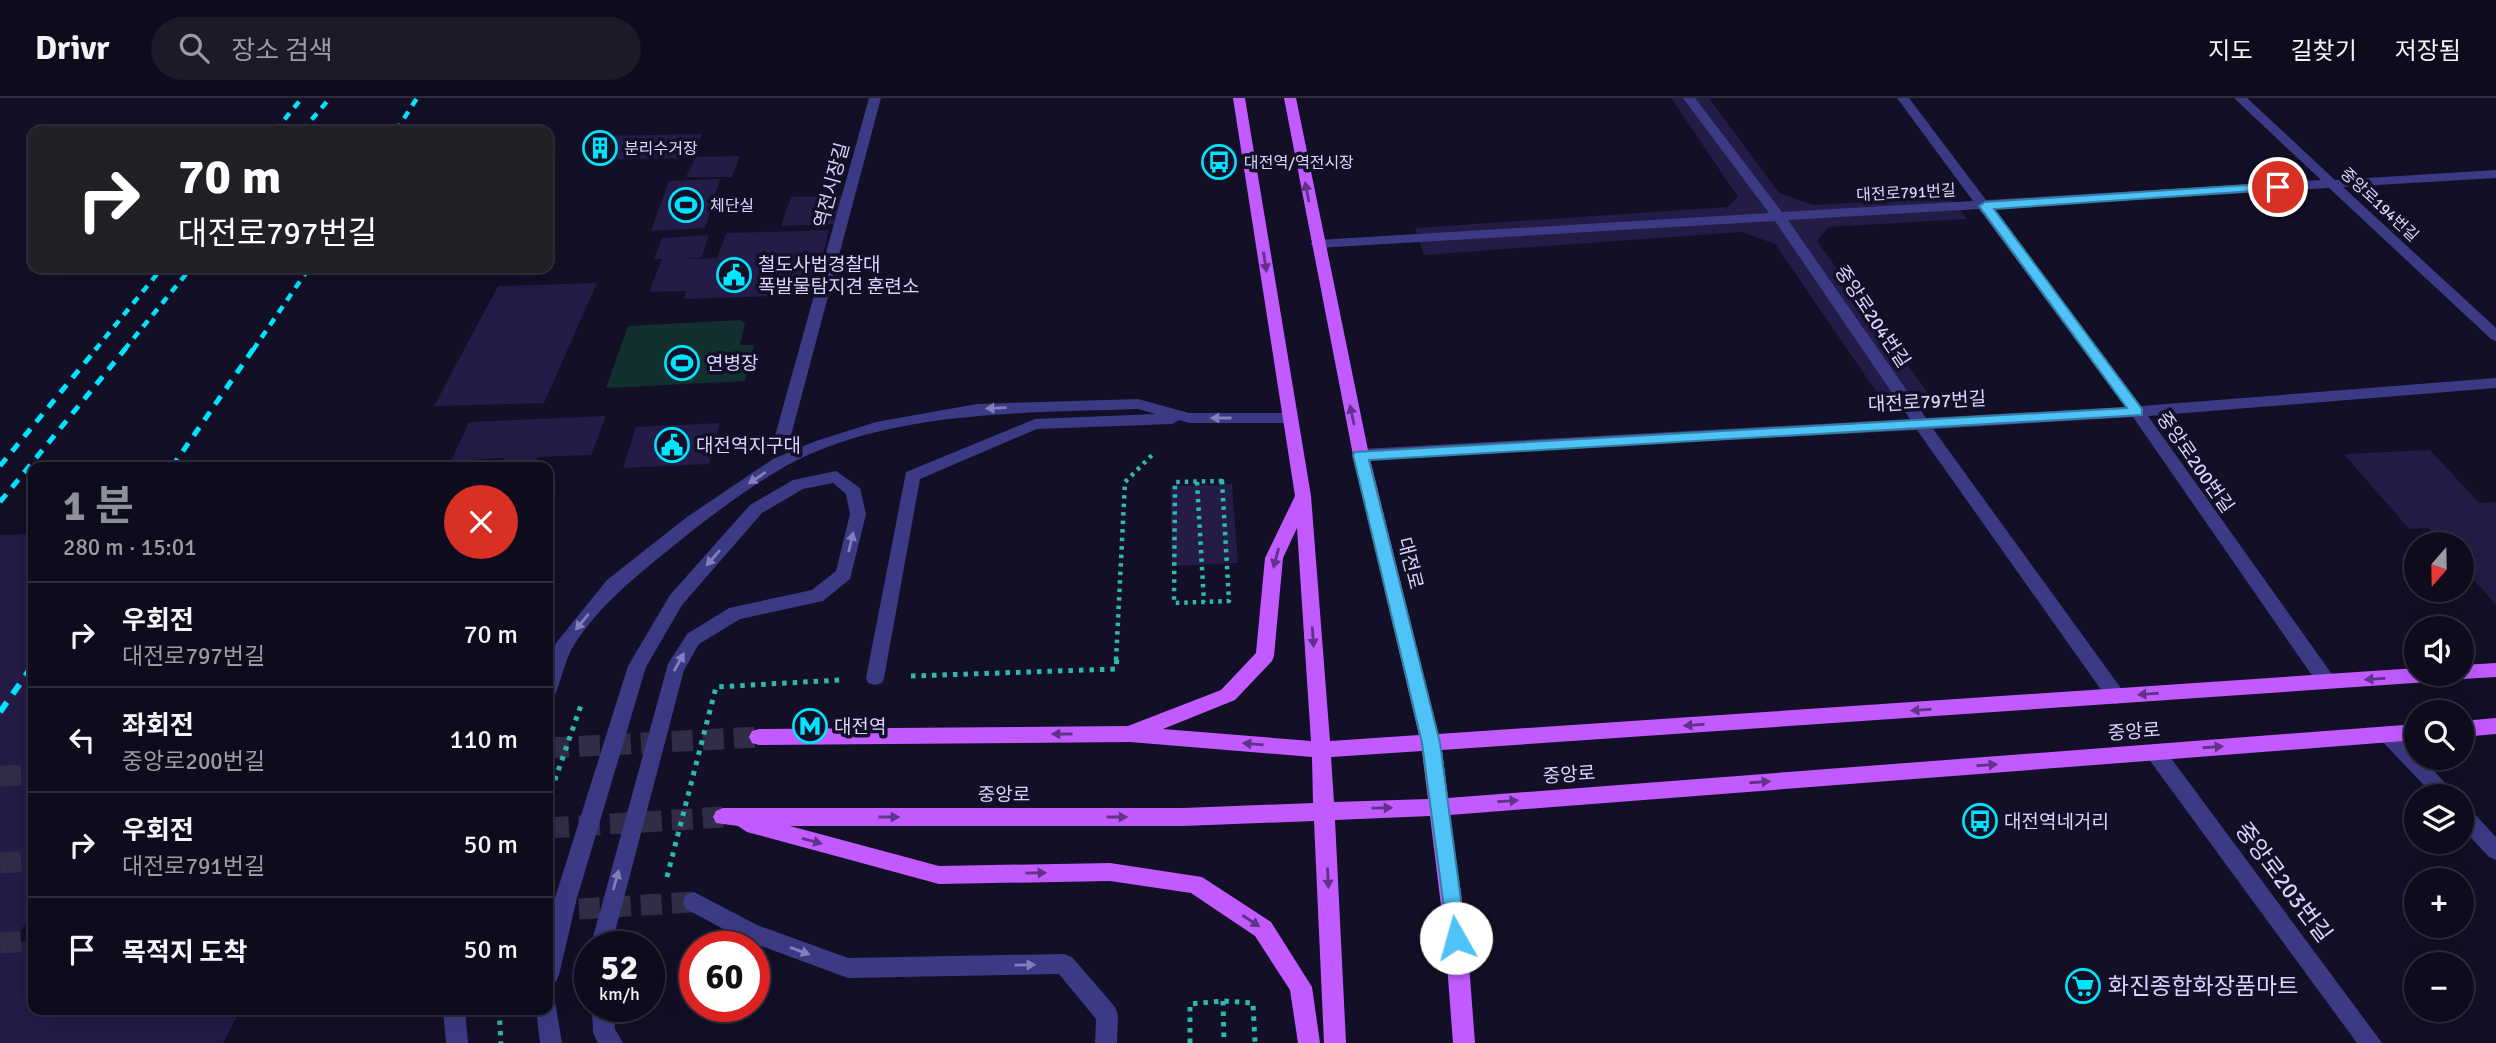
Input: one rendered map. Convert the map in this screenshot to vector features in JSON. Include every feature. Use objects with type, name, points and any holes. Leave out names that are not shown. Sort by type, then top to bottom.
[{"type":"main road","points":[[1239,98],[1303,496],[1321,750],[1335,1043]]},
{"type":"main road","name":"대전로","points":[[1290,98],[1361,455],[1431,743],[1456,938],[1464,1043]]},
{"type":"main road","points":[[1130,734],[1228,695],[1265,656],[1274,558],[1303,496]]},
{"type":"main road","points":[[2474,671],[2496,670]]},
{"type":"main road","name":"중앙로","points":[[760,737],[1130,734],[1321,750],[2404,677]]},
{"type":"main road","points":[[2474,728],[2496,726]]},
{"type":"main road","name":"중앙로","points":[[1310,1043],[1301,987],[1263,929],[1195,884],[1110,872],[939,874],[723,817],[1183,817],[1440,807],[2404,733]]},
{"type":"street","name":"역전시장길","points":[[781,443],[875,98]]},
{"type":"street","name":"중앙로204번길","points":[[1689,98],[1779,217],[1920,422],[2116,696]]},
{"type":"street","name":"중앙로200번길","points":[[1903,98],[2137,412],[2327,682]]},
{"type":"street","name":"중앙로194번길","points":[[2240,98],[2496,336]]},
{"type":"street","name":"대전로791번길","points":[[1317,244],[2496,174]]},
{"type":"street","name":"대전로797번길","points":[[1361,455],[2137,412],[2496,383]]},
{"type":"street","points":[[553,676],[565,643],[612,585],[693,521],[779,463],[876,426],[977,409],[1138,404],[1189,418]]},
{"type":"street","points":[[875,678],[912,476],[1035,424],[1189,418],[1290,418]]},
{"type":"street","points":[[553,954],[566,898],[637,666],[676,600],[756,509],[799,484],[836,477],[854,492],[858,514],[844,574],[817,596],[735,613],[693,639],[675,669],[604,931]]},
{"type":"street","points":[[2388,734],[2435,784]]},
{"type":"street","name":"중앙로203번길","points":[[2155,752],[2371,1043]]},
{"type":"street","points":[[2474,827],[2496,851]]},
{"type":"street","points":[[694,902],[750,932],[848,968],[1064,964],[1107,1015],[1106,1043]]},
{"type":"street","points":[[454,1015],[457,1043]]},
{"type":"street","points":[[548,1015],[551,1043]]},
{"type":"street","points":[[604,1022],[604,1033],[612,1043]]},
{"type":"path","points":[[666,882],[716,687],[1116,669],[1125,482],[1189,418]]},
{"type":"path","points":[[1222,481],[1229,601],[1204,602],[1174,603],[1175,482],[1222,481]]},
{"type":"path","points":[[1197,482],[1204,602]]},
{"type":"path","points":[[553,786],[584,697]]},
{"type":"path","points":[[1223,1001],[1224,1043]]},
{"type":"path","points":[[1191,1043],[1190,1004],[1223,1001],[1253,1003],[1255,1043]]},
{"type":"path","points":[[499,1015],[501,1043]]},
{"type":"green space","name":"연병장","points":[[740,320],[745,323],[740,345],[754,345],[745,381],[606,388],[628,326]]},
{"type":"building","points":[[1671,98],[1709,98],[1779,193],[1813,205],[1950,197],[1967,219],[1828,227],[1817,241],[1939,408],[1891,413],[1775,244],[1742,232],[1424,255],[1415,228],[1727,207],[1738,197]]},
{"type":"building","points":[[702,134],[692,158],[584,160],[596,136]]},
{"type":"building","points":[[740,156],[732,177],[686,177],[696,157]]},
{"type":"building","name":"체단실","points":[[720,179],[705,228],[651,231],[669,181]]},
{"type":"building","points":[[843,196],[834,224],[781,226],[791,197]]},
{"type":"building","name":"철도사법경찰대 폭발물탐지견 훈련소","points":[[829,230],[823,254],[817,254],[806,295],[684,299],[686,291],[649,292],[662,259],[654,259],[662,238],[709,235],[702,257],[687,259],[717,258],[726,233]]},
{"type":"building","points":[[597,283],[544,403],[434,406],[498,286]]},
{"type":"building","points":[[606,416],[591,455],[538,457],[536,462],[503,462],[504,458],[451,461],[469,422]]},
{"type":"building","name":"대전역지구대","points":[[720,423],[709,464],[623,468],[636,427]]},
{"type":"building","points":[[2430,450],[2479,503],[2496,502],[2496,605],[2474,580],[2474,532],[2409,529],[2344,454]]},
{"type":"building","points":[[1232,484],[1238,563],[1172,566],[1171,486]]},
{"type":"building","points":[[28,534],[28,918],[14,942],[28,941],[28,1015],[237,1015],[223,1043],[0,1043],[0,535]]},
{"type":"tunnel","points":[[553,748],[759,737]]},
{"type":"tunnel","points":[[0,776],[28,775]]},
{"type":"tunnel","points":[[553,828],[723,817]]},
{"type":"tunnel","points":[[0,863],[28,861]]},
{"type":"tunnel","points":[[553,911],[694,902]]},
{"type":"tunnel","points":[[0,943],[28,941]]},
{"type":"railway","points":[[279,126],[302,98]]},
{"type":"railway","points":[[306,126],[330,98]]},
{"type":"railway","points":[[399,126],[417,98]]},
{"type":"railway","points":[[95,350],[158,273]]},
{"type":"railway","points":[[124,350],[187,273]]},
{"type":"railway","points":[[253,350],[306,273]]},
{"type":"railway","points":[[0,466],[97,348]]},
{"type":"railway","points":[[33,462],[126,348]]},
{"type":"railway","points":[[175,462],[254,348]]},
{"type":"railway","points":[[0,502],[28,468]]},
{"type":"railway","points":[[0,712],[28,672]]},
{"type":"place","name":"분리수거장","points":[[600,148]]},
{"type":"place","name":"대전역/역전시장","points":[[1219,162]]},
{"type":"place","name":"체단실","points":[[686,205]]},
{"type":"place","name":"철도사법경찰대 폭발물탐지견 훈련소","points":[[734,275]]},
{"type":"place","name":"연병장","points":[[682,363]]},
{"type":"place","name":"대전역지구대","points":[[672,445]]},
{"type":"place","name":"대전역","points":[[810,726]]},
{"type":"place","name":"대전역네거리","points":[[1980,821]]},
{"type":"place","name":"화진종합화장품마트","points":[[2083,986]]},
{"type":"route","points":[[1456,938],[1431,743],[1361,455],[2137,412],[1985,206],[2278,187]]}]
